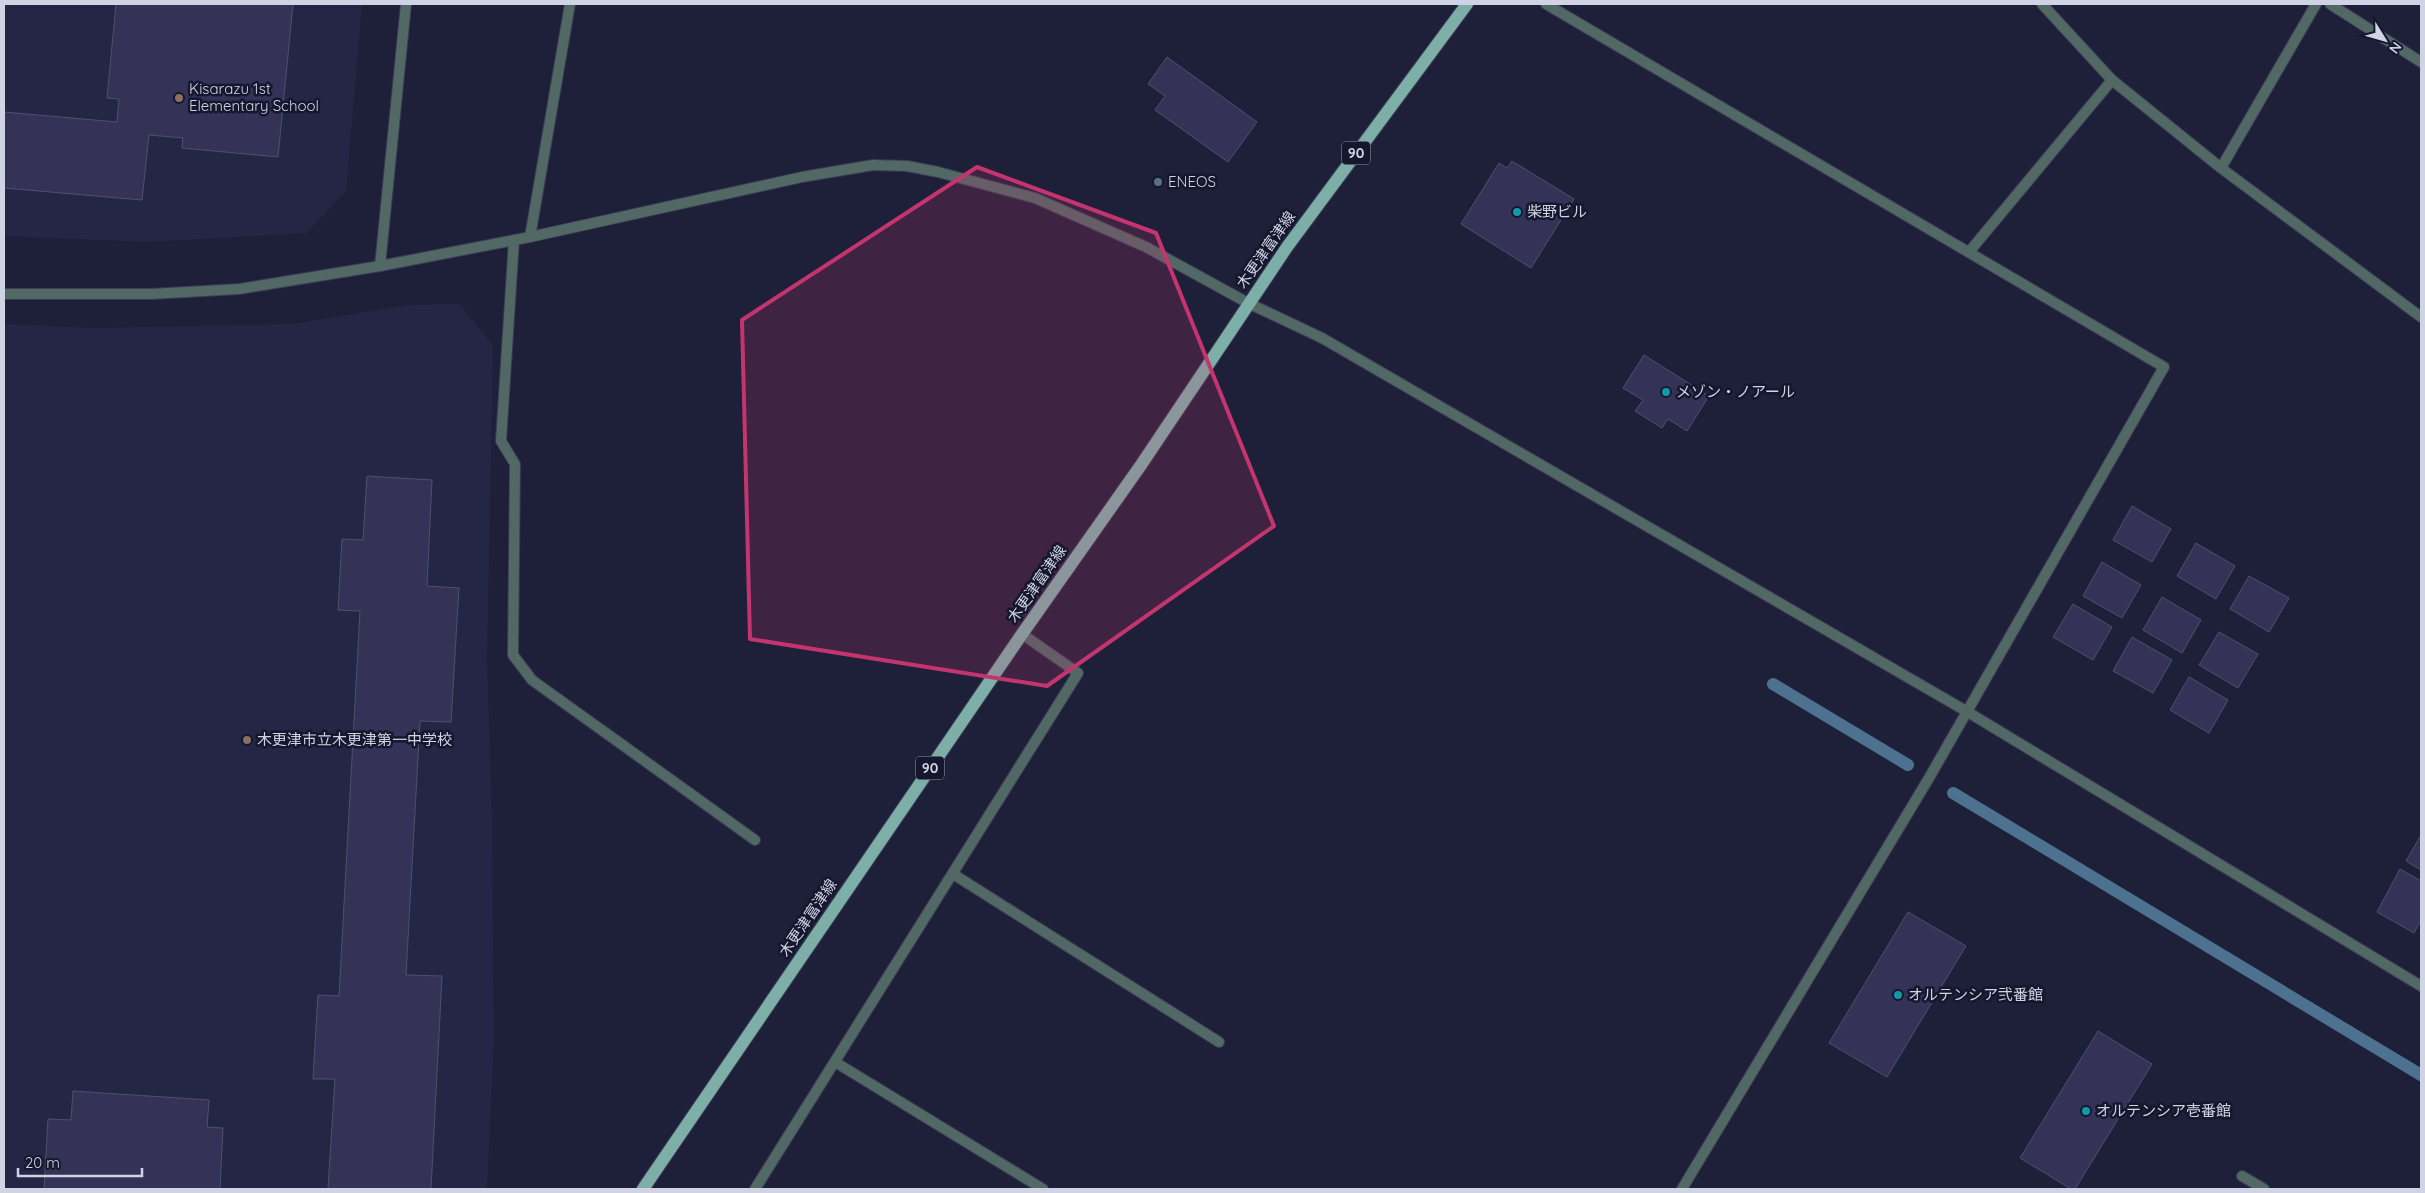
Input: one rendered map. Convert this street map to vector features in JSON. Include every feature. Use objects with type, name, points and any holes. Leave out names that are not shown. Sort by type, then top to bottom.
[{"type":"main road","name":"木更津富津線","points":[[643,1189],[1022,634],[1141,465],[1248,303],[1287,247],[1467,4]]},
{"type":"street","points":[[380,266],[406,4]]},
{"type":"street","points":[[530,237],[570,4]]},
{"type":"street","points":[[1546,4],[2164,366],[1929,778],[1682,1189]]},
{"type":"street","points":[[2042,4],[2112,80],[2221,168],[2421,317]]},
{"type":"street","points":[[2221,168],[2316,4]]},
{"type":"street","points":[[2330,4],[2421,62]]},
{"type":"street","points":[[1970,252],[2112,80]]},
{"type":"street","points":[[4,294],[150,294],[238,289],[380,266],[530,237],[802,177],[874,165],[907,166],[938,172],[1035,198],[1146,247],[1248,303],[1322,338],[1966,711],[2421,986]]},
{"type":"street","points":[[514,240],[501,441],[515,464],[513,655],[532,680],[755,840]]},
{"type":"street","points":[[754,1189],[1078,673],[1022,634]]},
{"type":"street","points":[[953,874],[1219,1042]]},
{"type":"street","points":[[835,1062],[1043,1189]]},
{"type":"street","points":[[2242,1176],[2264,1189]]},
{"type":"highlighted area","points":[[977,167],[1156,233],[1274,526],[1047,686],[750,639],[742,320]]},
{"type":"shaded area","name":"Kisarazu 1st Elementary School","points":[[4,4],[362,4],[346,191],[307,233],[149,242],[4,236]]},
{"type":"shaded area","name":"木更津市立木更津第一中学校","points":[[459,304],[493,345],[487,660],[492,820],[494,1039],[487,1189],[4,1189],[4,324],[93,328],[294,324],[409,305]]},
{"type":"building","points":[[116,4],[293,4],[278,157],[182,148],[183,138],[149,135],[142,200],[4,188],[4,112],[117,122],[119,99],[107,98]]},
{"type":"building","points":[[1167,57],[1257,122],[1228,162],[1155,110],[1165,96],[1148,84]]},
{"type":"building","name":"柴野ビル","points":[[1512,161],[1574,199],[1531,268],[1461,224],[1499,163],[1507,168]]},
{"type":"building","name":"メゾン・ノアール","points":[[1644,355],[1709,396],[1687,431],[1668,419],[1662,428],[1635,411],[1643,400],[1623,388]]},
{"type":"building","points":[[367,476],[432,480],[427,586],[459,588],[451,722],[420,721],[406,975],[442,976],[431,1189],[328,1189],[335,1079],[313,1079],[318,995],[339,996],[360,611],[338,610],[342,539],[363,540]]},
{"type":"building","points":[[2132,506],[2171,529],[2152,562],[2113,540]]},
{"type":"building","points":[[2196,543],[2235,566],[2216,599],[2177,576]]},
{"type":"building","points":[[2102,562],[2141,585],[2122,618],[2083,596]]},
{"type":"building","points":[[2249,576],[2289,598],[2269,632],[2230,609]]},
{"type":"building","points":[[2162,597],[2201,620],[2182,653],[2143,630]]},
{"type":"building","points":[[2073,604],[2112,627],[2093,660],[2053,637]]},
{"type":"building","points":[[2219,632],[2258,654],[2238,688],[2199,665]]},
{"type":"building","points":[[2132,637],[2172,660],[2153,693],[2113,671]]},
{"type":"building","points":[[2189,677],[2228,700],[2209,733],[2170,710]]},
{"type":"building","points":[[2421,835],[2421,870],[2406,861]]},
{"type":"building","points":[[2400,869],[2421,881],[2421,920],[2414,933],[2377,912]]},
{"type":"building","name":"オルテンシア弐番館","points":[[1908,912],[1966,946],[1887,1077],[1829,1043]]},
{"type":"building","name":"オルテンシア壱番館","points":[[2098,1031],[2152,1064],[2075,1189],[2071,1189],[2020,1158]]},
{"type":"building","points":[[73,1091],[209,1100],[207,1127],[223,1128],[220,1189],[44,1189],[48,1119],[71,1120]]},
{"type":"waterway","points":[[1773,684],[1908,765]]},
{"type":"waterway","points":[[1953,793],[2421,1075]]},
{"type":"place","name":"Kisarazu 1st Elementary School","points":[[179,98]]},
{"type":"place","name":"ENEOS","points":[[1158,182]]},
{"type":"place","name":"柴野ビル","points":[[1517,212]]},
{"type":"place","name":"メゾン・ノアール","points":[[1666,392]]},
{"type":"place","name":"木更津市立木更津第一中学校","points":[[247,740]]},
{"type":"place","name":"オルテンシア弐番館","points":[[1898,995]]},
{"type":"place","name":"オルテンシア壱番館","points":[[2086,1111]]}]
